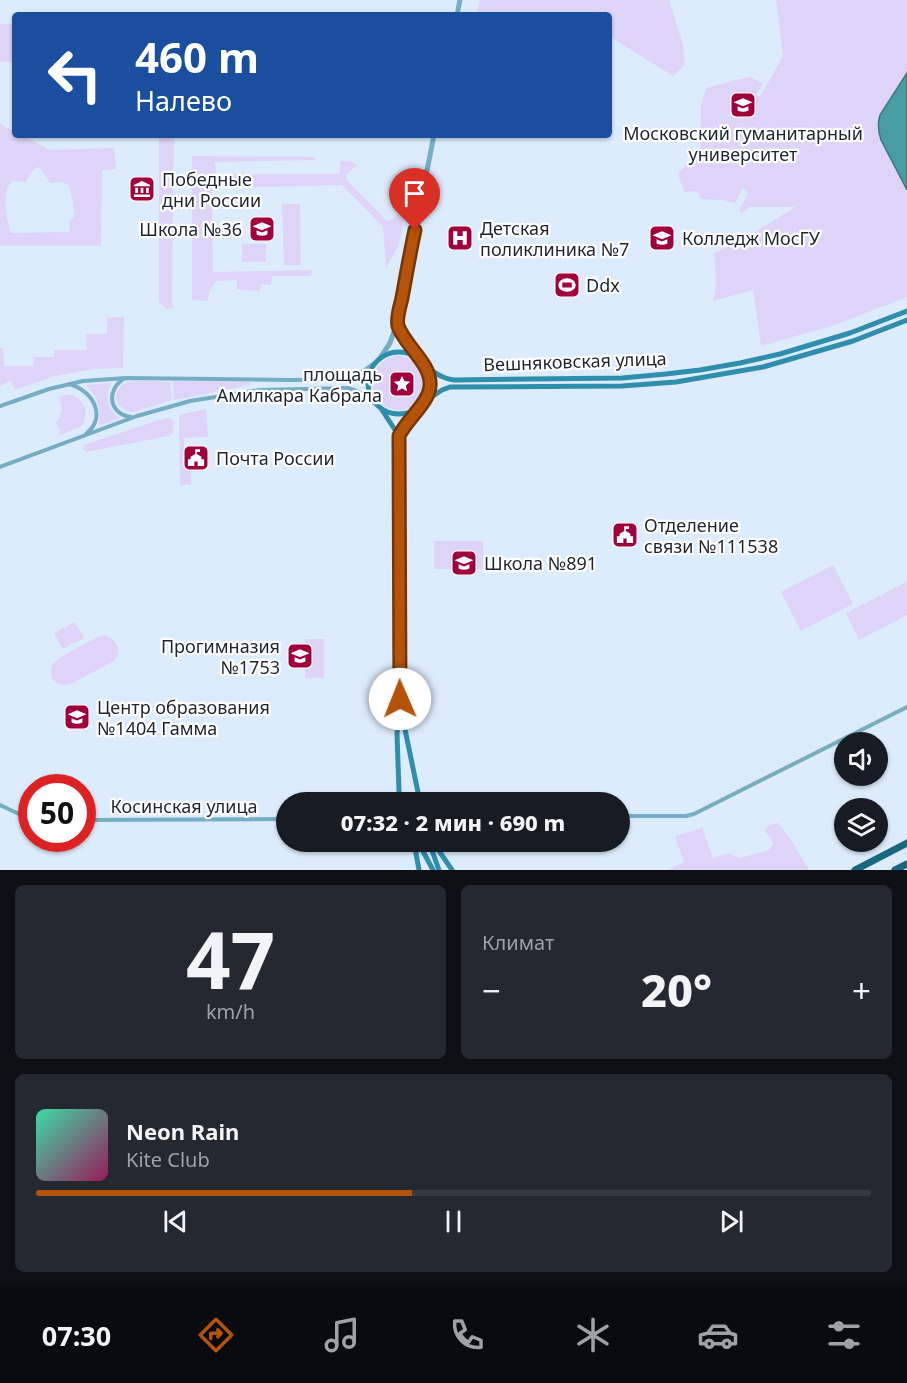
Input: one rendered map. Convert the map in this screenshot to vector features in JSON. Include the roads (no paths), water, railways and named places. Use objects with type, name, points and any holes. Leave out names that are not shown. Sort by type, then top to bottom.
[{"type":"highway","points":[[855,870],[907,843]]},
{"type":"highway","points":[[895,870],[907,864]]},
{"type":"main road","name":"Вешняковская улица","points":[[420,360],[438,376],[449,379],[600,378],[689,371],[760,359],[850,333],[907,311]]},
{"type":"main road","name":"Вешняковская улица","points":[[422,405],[442,390],[450,387],[640,385],[676,382],[764,367],[853,341],[905,321]]},
{"type":"main road","points":[[399,436],[370,397],[368,379],[370,370],[378,360],[390,353],[406,352],[420,360],[429,376],[430,385],[422,405],[399,436],[400,704],[397,742],[400,792]]},
{"type":"main road","points":[[381,409],[402,415],[422,405]]},
{"type":"main road","points":[[400,704],[418,792]]},
{"type":"main road","points":[[417,852],[419,870]]},
{"type":"main road","points":[[422,852],[433,870]]},
{"type":"main road","points":[[434,852],[439,870]]},
{"type":"main road","points":[[438,852],[452,870]]},
{"type":"street","points":[[0,406],[29,395],[83,381],[126,378],[348,379],[362,372],[378,360],[390,343],[397,323],[433,138]]},
{"type":"street","points":[[900,314],[906,316],[905,321]]},
{"type":"street","points":[[397,323],[406,341],[420,360]]},
{"type":"street","points":[[639,376],[635,381],[640,385]]},
{"type":"street","points":[[126,378],[116,385],[112,400],[124,416],[137,416]]},
{"type":"street","points":[[600,378],[604,382],[600,386]]},
{"type":"street","points":[[68,384],[78,386],[88,394],[93,401],[96,415],[93,428],[75,440]]},
{"type":"street","points":[[0,468],[137,416],[190,401],[260,390],[348,388],[359,392],[376,404]]},
{"type":"street","points":[[630,816],[694,814],[907,707]]},
{"type":"street","points":[[397,742],[401,739],[407,741]]},
{"type":"street","points":[[0,806],[18,814]]},
{"type":"street","name":"Косинская улица","points":[[96,820],[276,819]]},
{"type":"place","name":"Московский гуманитарный университет","points":[[743,105]]},
{"type":"place","name":"Победные дни России","points":[[142,189]]},
{"type":"place","name":"Школа №36","points":[[262,229]]},
{"type":"place","name":"Детская поликлиника №7","points":[[460,238]]},
{"type":"place","name":"Колледж МосГУ","points":[[662,238]]},
{"type":"place","name":"Ddx","points":[[567,285]]},
{"type":"place","name":"площадь Амилкара Кабрала","points":[[402,384]]},
{"type":"place","name":"Почта России","points":[[196,458]]},
{"type":"place","name":"Отделение связи №111538","points":[[625,535]]},
{"type":"place","name":"Школа №891","points":[[464,563]]},
{"type":"place","name":"Прогимназия №1753","points":[[300,656]]},
{"type":"place","name":"Центр образования №1404 Гамма","points":[[77,717]]}]
